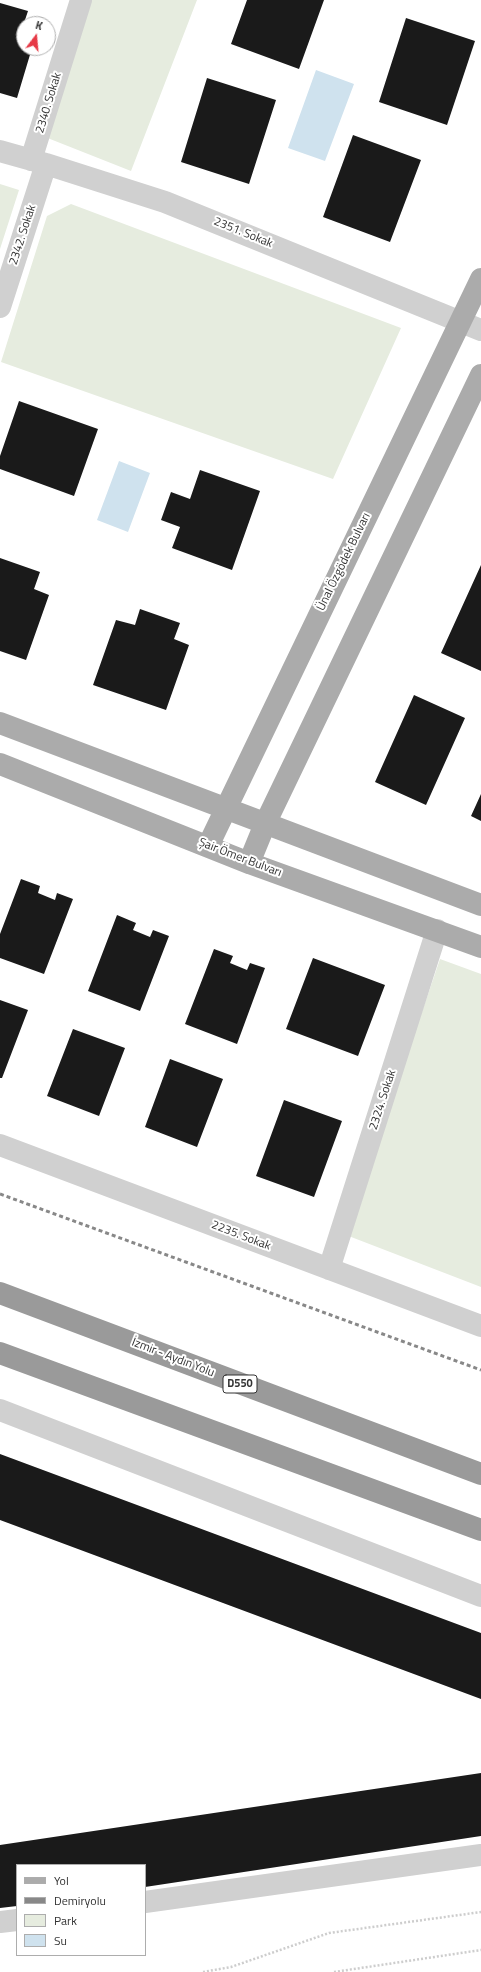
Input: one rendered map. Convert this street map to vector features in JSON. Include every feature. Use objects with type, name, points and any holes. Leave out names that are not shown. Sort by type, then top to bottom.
[{"type":"highway","name":"İzmir - Aydın Yolu","points":[[0,1293],[481,1474]]},
{"type":"highway","points":[[0,1353],[481,1530]]},
{"type":"main road","name":"Ünal Özgödek Bulvarı","points":[[208,846],[481,279]]},
{"type":"main road","points":[[249,862],[265,824],[481,375]]},
{"type":"main road","points":[[0,723],[481,905]]},
{"type":"main road","name":"Şair Ömer Bulvarı","points":[[0,764],[249,862],[481,946]]},
{"type":"street","name":"2340. Sokak","points":[[39,162],[81,0]]},
{"type":"street","name":"2351. Sokak","points":[[0,151],[165,202],[481,330]]},
{"type":"street","name":"2342. Sokak","points":[[0,307],[39,162]]},
{"type":"street","name":"2324. Sokak","points":[[329,1269],[437,930]]},
{"type":"street","name":"2235. Sokak","points":[[0,1145],[481,1326]]},
{"type":"street","points":[[0,1410],[481,1596]]},
{"type":"street","points":[[146,1902],[481,1855]]},
{"type":"street","points":[[0,1922],[16,1920]]},
{"type":"path","points":[[203,1972],[231,1967],[329,1933],[481,1912]]},
{"type":"path","points":[[334,1972],[481,1950]]},
{"type":"green space","points":[[89,0],[197,0],[131,171],[45,137]]},
{"type":"green space","points":[[0,184],[19,190],[0,249]]},
{"type":"green space","points":[[71,204],[401,328],[333,479],[1,362],[47,216]]},
{"type":"green space","points":[[440,959],[481,974],[481,1287],[346,1235]]},
{"type":"water","points":[[316,70],[354,84],[325,161],[288,148]]},
{"type":"water","points":[[119,461],[150,473],[128,532],[97,520]]},
{"type":"building","points":[[247,0],[324,0],[299,69],[231,44]]},
{"type":"building","points":[[0,3],[28,11],[26,16],[16,16],[16,56],[30,56],[17,98],[0,93]]},
{"type":"building","points":[[406,18],[475,41],[447,125],[379,102]]},
{"type":"building","points":[[207,78],[276,100],[249,184],[181,162]]},
{"type":"building","points":[[353,135],[421,160],[390,242],[323,217]]},
{"type":"building","points":[[19,401],[98,429],[74,496],[0,469],[0,456]]},
{"type":"building","points":[[200,470],[260,491],[232,570],[172,548],[180,527],[161,520],[171,492],[190,499]]},
{"type":"building","points":[[0,558],[40,572],[34,589],[49,595],[26,660],[0,651]]},
{"type":"building","points":[[481,565],[481,671],[441,653]]},
{"type":"building","points":[[140,609],[180,623],[174,639],[189,645],[166,710],[93,685],[116,620],[135,625]]},
{"type":"building","points":[[414,695],[465,718],[426,805],[375,782]]},
{"type":"building","points":[[481,794],[481,821],[471,816]]},
{"type":"building","points":[[21,879],[40,886],[38,893],[55,900],[57,893],[73,899],[44,974],[0,958],[0,934]]},
{"type":"building","points":[[117,915],[136,923],[133,930],[150,937],[153,930],[169,936],[140,1011],[88,991]]},
{"type":"building","points":[[214,949],[233,956],[230,963],[247,970],[250,963],[265,968],[237,1044],[185,1024]]},
{"type":"building","points":[[313,958],[385,985],[358,1056],[286,1029]]},
{"type":"building","points":[[0,1000],[28,1010],[2,1078],[0,1078]]},
{"type":"building","points":[[73,1029],[125,1048],[99,1116],[47,1096]]},
{"type":"building","points":[[170,1059],[223,1079],[197,1147],[145,1127]]},
{"type":"building","points":[[284,1100],[342,1121],[314,1197],[256,1176]]},
{"type":"building","points":[[0,1454],[481,1633],[481,1699],[0,1520]]},
{"type":"building","points":[[481,1773],[481,1836],[146,1887],[146,1864],[16,1864],[16,1906],[0,1908],[0,1845]]},
{"type":"railway","points":[[0,1194],[481,1370]]}]
